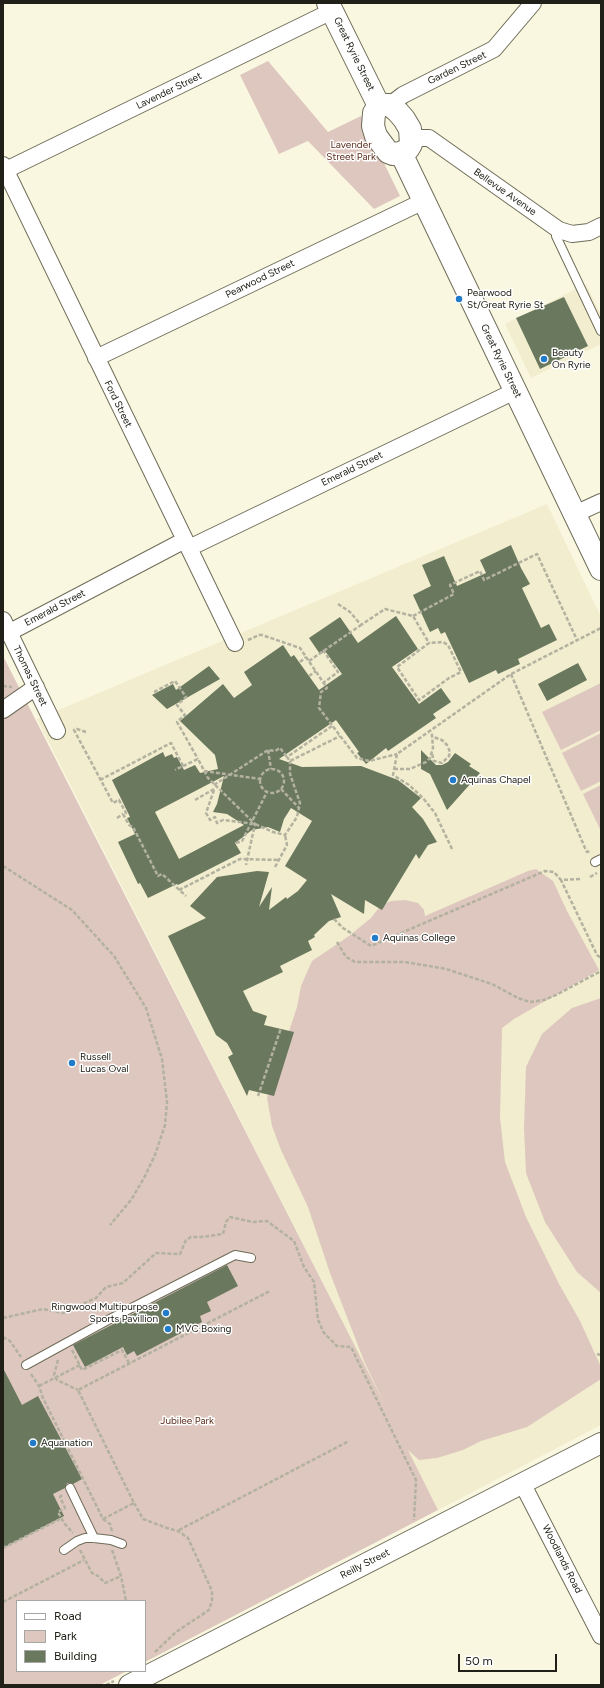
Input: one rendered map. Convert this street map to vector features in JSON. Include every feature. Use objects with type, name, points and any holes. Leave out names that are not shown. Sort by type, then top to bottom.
[{"type":"main road","name":"Great Ryrie Street","points":[[330,7],[384,106]]},
{"type":"main road","points":[[384,106],[404,119],[410,129],[406,145],[393,154],[388,152],[376,136],[373,119],[374,113],[384,106]]},
{"type":"main road","name":"Great Ryrie Street","points":[[406,145],[424,201],[601,569]]},
{"type":"street","name":"Garden Street","points":[[384,106],[403,94],[494,49],[533,3]]},
{"type":"street","name":"Lavender Street","points":[[4,167],[330,7]]},
{"type":"street","name":"Bellevue Avenue","points":[[406,145],[429,138],[559,230],[572,234],[589,232],[601,226]]},
{"type":"street","name":"Ford Street","points":[[4,167],[235,645]]},
{"type":"street","name":"Pearwood Street","points":[[96,358],[424,201]]},
{"type":"street","name":"Emerald Street","points":[[6,626],[187,544],[515,391]]},
{"type":"street","points":[[575,514],[601,502]]},
{"type":"street","name":"Thomas Street","points":[[6,626],[56,731]]},
{"type":"street","points":[[3,710],[36,688]]},
{"type":"street","name":"Reilly Street","points":[[129,1685],[601,1443]]},
{"type":"street","name":"Woodlands Road","points":[[522,1483],[597,1619],[601,1636]]},
{"type":"lane","points":[[559,230],[556,236],[601,331]]},
{"type":"lane","points":[[26,1365],[108,1320],[235,1255],[251,1258]]},
{"type":"lane","points":[[70,1488],[94,1538]]},
{"type":"lane","points":[[64,1550],[77,1541],[94,1538],[111,1540],[122,1544]]},
{"type":"path","points":[[309,661],[385,609],[413,616],[454,594],[450,585],[456,582],[480,571],[484,580],[537,554],[577,640]]},
{"type":"path","points":[[338,604],[350,612],[361,625]]},
{"type":"path","points":[[413,616],[429,643]]},
{"type":"path","points":[[235,645],[258,635],[262,635],[297,646],[327,688],[321,692],[319,708],[353,754],[362,760],[376,760],[397,754],[511,674],[601,628]]},
{"type":"path","points":[[443,642],[448,645],[462,672],[449,678],[419,700],[396,667],[429,643],[443,642]]},
{"type":"path","points":[[323,650],[338,672],[323,683]]},
{"type":"path","points":[[300,662],[306,657]]},
{"type":"path","points":[[310,676],[316,672]]},
{"type":"path","points":[[511,674],[585,848],[587,852],[595,850]]},
{"type":"path","points":[[154,692],[175,681],[186,697],[176,705],[185,715],[177,722],[208,778],[251,822],[273,832],[285,835]]},
{"type":"path","points":[[287,756],[332,726]]},
{"type":"path","points":[[86,732],[77,729],[74,730],[112,803],[119,800],[126,813],[124,814],[129,825],[133,826],[158,876],[162,874],[186,896]]},
{"type":"path","points":[[430,731],[433,737],[432,754],[434,761],[442,763],[449,756],[450,752],[447,745],[442,740],[433,737]]},
{"type":"path","points":[[290,761],[340,736]]},
{"type":"path","points":[[100,780],[172,743],[183,766]]},
{"type":"path","points":[[214,785],[268,750],[275,751],[280,748],[290,761],[290,774],[300,803],[297,817],[285,835]]},
{"type":"path","points":[[268,750],[270,770]]},
{"type":"path","points":[[397,754],[393,775],[409,785],[435,813],[452,849]]},
{"type":"path","points":[[394,769],[410,769],[420,766],[426,762],[432,754]]},
{"type":"path","points":[[175,770],[198,759]]},
{"type":"path","points":[[270,770],[277,770],[283,775],[284,782],[281,789],[275,793],[267,792],[262,787],[260,779],[264,773],[270,770]]},
{"type":"path","points":[[204,771],[260,779]]},
{"type":"path","points":[[195,800],[217,788]]},
{"type":"path","points":[[281,789],[299,808]]},
{"type":"path","points":[[214,790],[206,813],[210,820],[215,817],[217,823],[223,820],[251,822]]},
{"type":"path","points":[[236,843],[242,841],[267,792]]},
{"type":"path","points":[[117,818],[124,814]]},
{"type":"path","points":[[246,865],[255,824]]},
{"type":"path","points":[[275,867],[288,845],[285,835]]},
{"type":"path","points":[[179,890],[231,862],[240,859],[280,860]]},
{"type":"path","points":[[3,866],[72,910],[114,956],[146,1008],[162,1059],[167,1102],[165,1125],[155,1155],[144,1178],[131,1200],[110,1225]]},
{"type":"path","points":[[334,919],[343,928],[371,946],[545,871],[554,872],[561,880],[596,955],[601,958]]},
{"type":"path","points":[[561,880],[580,879]]},
{"type":"path","points":[[337,942],[346,957],[355,962],[405,962],[446,969],[492,984],[504,989],[518,998],[530,1002],[544,1000],[556,995],[601,971]]},
{"type":"path","points":[[258,1096],[281,1028]]},
{"type":"path","points":[[3,1318],[43,1309],[63,1313],[96,1298],[106,1287],[124,1283],[156,1253],[180,1254],[186,1240],[191,1237],[223,1234],[226,1222],[230,1217],[253,1222],[267,1221],[294,1241],[304,1267],[314,1282],[318,1320],[324,1333],[337,1346],[351,1347],[416,1480],[414,1520]]},
{"type":"path","points":[[78,1390],[270,1291]]},
{"type":"path","points":[[3,1337],[10,1341],[39,1386],[43,1398],[103,1519],[108,1522],[112,1528],[112,1550],[122,1578],[126,1600]]},
{"type":"path","points":[[69,1345],[82,1370],[122,1350],[130,1363]]},
{"type":"path","points":[[55,1378],[54,1375],[58,1356]]},
{"type":"path","points":[[39,1386],[80,1365]]},
{"type":"path","points":[[55,1378],[78,1390],[143,1519],[178,1531],[188,1538],[211,1587],[212,1601],[209,1610],[176,1632],[151,1656]]},
{"type":"path","points":[[178,1531],[349,1441]]},
{"type":"path","points":[[103,1519],[134,1503]]},
{"type":"path","points":[[3,1548],[62,1518]]},
{"type":"path","points":[[3,1602],[84,1560]]},
{"type":"shaded area","points":[[586,284],[601,315],[601,344],[531,378],[505,324]]},
{"type":"shaded area","name":"Aquinas College","points":[[547,504],[601,617],[601,1425],[438,1510],[37,719]]},
{"type":"green space","name":"Lavender Street Park","points":[[268,61],[328,132],[361,116],[400,196],[374,209],[308,141],[279,154],[240,75]]},
{"type":"green space","name":"Jubilee Park","points":[[3,656],[384,1403],[364,1361],[330,1273],[308,1207],[281,1150],[272,1126],[267,1098],[297,1007],[301,986],[312,961],[349,936],[371,918],[381,905],[391,901],[405,900],[418,903],[424,910],[425,916],[528,871],[536,869],[553,881],[567,911],[599,970],[514,1019],[502,1028],[500,1118],[505,1162],[526,1217],[559,1284],[580,1321],[601,1367],[601,1379],[527,1427],[481,1441],[463,1450],[437,1458],[419,1460],[408,1450],[438,1510],[146,1661],[146,1600],[16,1600],[16,1672],[125,1672],[100,1685],[3,1685]]},
{"type":"green space","points":[[601,683],[601,730],[561,750],[542,712]]},
{"type":"green space","points":[[601,733],[601,781],[581,791],[562,753]]},
{"type":"green space","points":[[601,785],[601,831],[583,794]]},
{"type":"green space","points":[[601,998],[601,1293],[577,1272],[545,1222],[526,1173],[524,1128],[526,1067],[542,1034],[572,1008]]},
{"type":"building","points":[[564,297],[588,346],[540,369],[516,318]]},
{"type":"building","points":[[511,545],[530,584],[522,588],[541,628],[549,624],[557,640],[518,659],[520,664],[498,674],[496,670],[469,683],[445,632],[441,634],[438,628],[430,632],[413,595],[431,586],[422,565],[444,556],[457,586],[486,573],[480,560]]},
{"type":"building","points":[[396,616],[418,649],[392,667],[419,704],[441,688],[451,702],[433,714],[436,718],[388,751],[386,748],[366,764],[357,753],[359,752],[336,720],[279,759],[302,767],[361,766],[398,780],[421,798],[412,807],[423,819],[437,842],[428,845],[419,859],[416,854],[382,910],[365,900],[364,914],[331,894],[341,917],[329,921],[314,935],[315,937],[308,941],[312,950],[280,966],[283,972],[243,991],[253,1011],[267,1016],[264,1025],[294,1032],[274,1096],[249,1090],[247,1096],[228,1057],[233,1054],[227,1043],[216,1035],[168,936],[206,918],[190,906],[217,877],[257,871],[269,872],[259,907],[272,887],[269,910],[286,897],[287,899],[298,891],[307,880],[285,866],[312,821],[291,808],[284,819],[280,832],[268,827],[252,830],[235,843],[241,853],[178,885],[177,884],[148,898],[140,883],[138,884],[118,842],[135,834],[127,818],[130,817],[112,780],[163,752],[165,757],[172,754],[174,758],[177,757],[184,770],[195,765],[200,773],[218,769],[215,755],[180,721],[223,684],[234,698],[252,685],[244,672],[283,645],[291,657],[294,655],[319,690],[342,674],[325,651],[320,654],[309,638],[340,617],[358,643]],"holes":[[[224,776],[217,804],[213,812],[227,814],[244,825],[179,859],[155,812]]]},
{"type":"building","points":[[578,663],[587,680],[547,701],[538,684]]},
{"type":"building","points":[[209,666],[220,679],[167,709],[152,695],[173,684],[176,690]]},
{"type":"building","name":"Aquinas Chapel","points":[[421,750],[436,765],[442,765],[448,762],[455,753],[471,764],[469,766],[480,773],[447,810],[430,774],[421,769]]},
{"type":"building","name":"Ringwood Multipurpose Sports Pavillion","points":[[227,1265],[238,1286],[207,1302],[211,1311],[200,1316],[202,1322],[137,1356],[134,1351],[127,1355],[123,1347],[85,1367],[73,1345]]},
{"type":"building","name":"Aquanation","points":[[3,1368],[22,1405],[38,1396],[82,1479],[73,1484],[67,1483],[65,1488],[53,1494],[64,1516],[3,1548]]},
{"type":"place","name":"Pearwood St/Great Ryrie St","points":[[459,299]]},
{"type":"place","name":"Beauty On Ryrie","points":[[544,359]]},
{"type":"place","name":"Aquinas Chapel","points":[[453,780]]},
{"type":"place","name":"Aquinas College","points":[[375,938]]},
{"type":"place","name":"Russell Lucas Oval","points":[[72,1063]]},
{"type":"place","name":"Ringwood Multipurpose Sports Pavillion","points":[[166,1313]]},
{"type":"place","name":"MVC Boxing","points":[[168,1329]]},
{"type":"place","name":"Aquanation","points":[[33,1443]]}]
